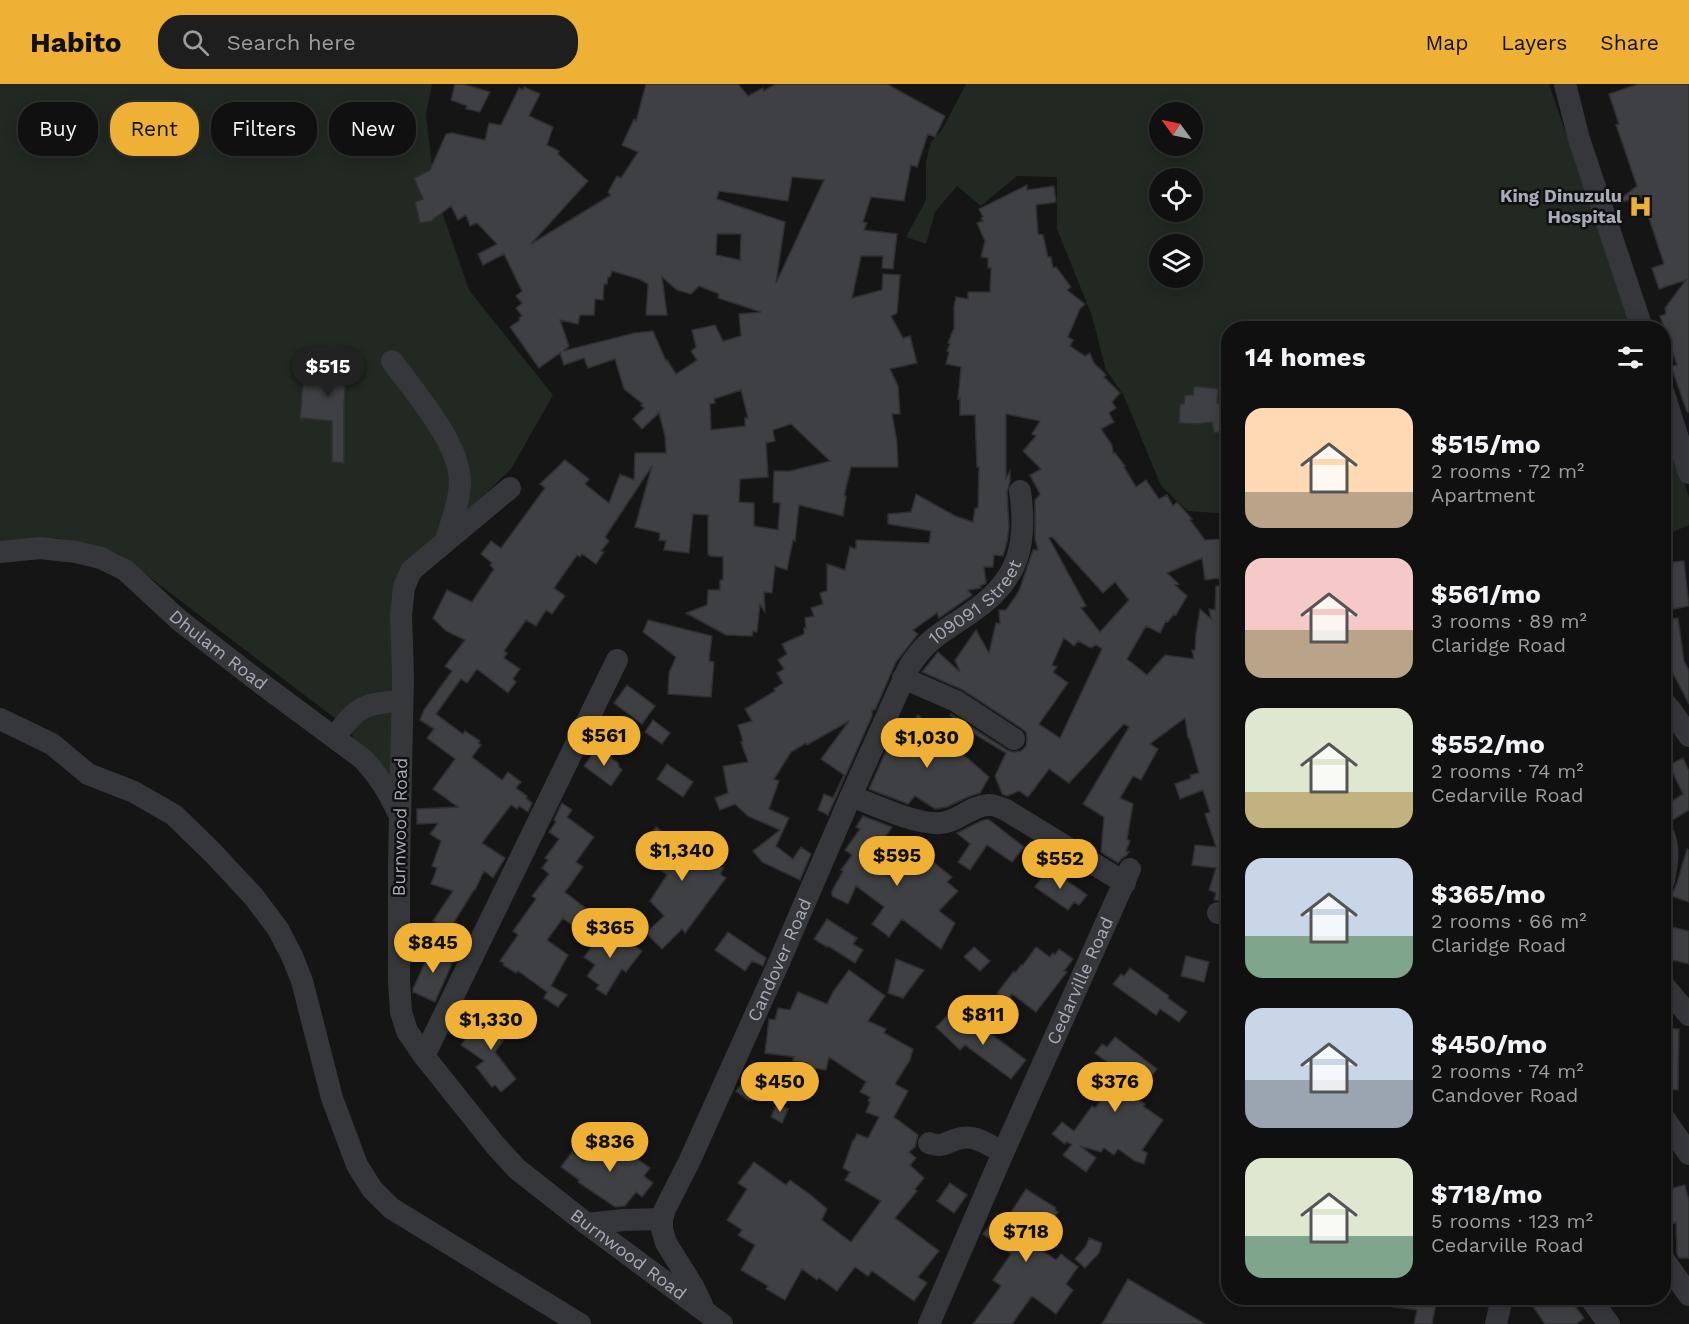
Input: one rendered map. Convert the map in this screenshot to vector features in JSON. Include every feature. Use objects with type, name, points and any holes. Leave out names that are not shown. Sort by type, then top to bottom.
[{"type":"street","points":[[1565,84],[1579,139],[1640,321]]},
{"type":"street","points":[[392,361],[443,432],[456,460],[460,484],[446,542]]},
{"type":"street","points":[[1671,416],[1689,473]]},
{"type":"street","name":"Burnwood Road","points":[[510,488],[411,572],[404,587],[401,615],[401,818],[398,940],[401,1012],[407,1031],[424,1056],[495,1146],[517,1170],[714,1318]]},
{"type":"street","name":"109091 Street","points":[[893,700],[917,654],[926,644],[989,599],[1012,572],[1020,547],[1022,504],[1020,491]]},
{"type":"street","name":"Dhulam Road","points":[[0,552],[40,548],[75,552],[101,558],[125,570],[179,620],[363,759],[377,773],[401,818]]},
{"type":"street","points":[[424,1056],[617,660]]},
{"type":"street","points":[[903,678],[956,701],[1014,740]]},
{"type":"street","name":"Candover Road","points":[[662,1219],[780,960],[893,700]]},
{"type":"street","points":[[335,737],[363,707],[402,701]]},
{"type":"street","points":[[1671,711],[1689,736]]},
{"type":"street","points":[[0,719],[52,744],[88,774],[152,801],[174,815],[213,853],[254,897],[278,929],[292,956],[302,981],[332,1098],[357,1165],[372,1189],[391,1208],[580,1324]]},
{"type":"street","name":"Cedarville Road","points":[[851,796],[903,816],[938,824],[952,822],[970,810],[989,804],[1006,810],[1128,876],[929,1324]]},
{"type":"street","points":[[1671,994],[1689,1016]]},
{"type":"street","points":[[1671,1128],[1689,1154]]},
{"type":"street","points":[[930,1143],[942,1146],[970,1137],[1003,1153]]},
{"type":"street","points":[[587,1224],[662,1219],[666,1243],[714,1318]]},
{"type":"street","points":[[1671,1270],[1689,1295]]},
{"type":"street","points":[[1496,1324],[1500,1305]]},
{"type":"street","points":[[1595,1305],[1609,1324]]},
{"type":"shaded area","points":[[0,84],[432,84],[426,115],[435,191],[469,290],[553,395],[511,469],[408,568],[391,693],[336,719],[119,554],[57,538],[11,541],[0,544]]},
{"type":"shaded area","points":[[966,84],[1549,84],[1630,321],[1221,321],[1221,513],[1188,511],[1161,486],[1124,396],[1106,370],[1092,316],[1057,229],[1057,177],[1017,176],[981,206],[957,186],[935,212],[926,244],[906,237],[926,200],[926,162],[931,142],[942,130]]},
{"type":"shaded area","points":[[1671,443],[1689,497],[1689,525],[1671,533]]},
{"type":"shaded area","points":[[391,713],[393,779],[353,739],[352,731],[364,714]]},
{"type":"building","points":[[455,84],[490,92],[480,112],[466,109],[467,106],[451,100]]},
{"type":"building","points":[[646,84],[738,84],[748,96],[763,88],[764,91],[775,84],[887,84],[945,116],[935,137],[928,134],[917,167],[911,165],[904,201],[871,197],[863,222],[867,223],[864,230],[897,234],[893,269],[882,268],[883,256],[861,256],[852,298],[882,290],[883,274],[900,275],[897,313],[891,316],[903,338],[910,336],[917,363],[890,369],[898,386],[900,414],[892,414],[897,442],[898,467],[851,467],[844,496],[846,496],[843,516],[799,505],[795,541],[793,540],[787,570],[775,566],[772,593],[764,592],[765,612],[760,604],[757,632],[753,631],[752,636],[726,635],[686,613],[707,605],[708,590],[720,590],[720,580],[723,580],[723,557],[708,555],[708,515],[693,514],[689,553],[664,550],[666,541],[659,540],[660,533],[635,527],[652,466],[605,537],[609,541],[601,551],[604,552],[596,564],[582,554],[580,557],[577,555],[554,588],[565,596],[552,614],[546,610],[536,626],[526,620],[504,651],[507,653],[504,658],[520,669],[513,679],[516,682],[508,693],[477,669],[467,683],[461,679],[436,714],[463,734],[465,731],[480,741],[478,743],[481,745],[472,757],[502,780],[508,772],[521,782],[516,788],[532,803],[528,812],[519,806],[517,809],[511,805],[482,843],[505,858],[493,878],[484,871],[475,890],[449,930],[433,921],[453,891],[431,884],[437,868],[432,866],[441,841],[430,834],[438,823],[417,824],[417,809],[458,807],[433,789],[455,759],[427,738],[434,729],[420,720],[424,710],[452,671],[445,666],[465,640],[446,631],[433,618],[447,590],[472,602],[494,569],[490,565],[492,563],[481,554],[491,541],[501,548],[545,488],[540,484],[565,460],[589,479],[585,484],[609,503],[620,474],[634,480],[635,453],[666,453],[665,436],[659,413],[642,429],[633,419],[644,408],[641,405],[643,404],[624,389],[615,359],[588,368],[584,358],[564,365],[560,353],[539,368],[510,327],[522,316],[516,308],[522,303],[516,296],[522,291],[504,254],[483,265],[478,254],[497,244],[477,223],[470,226],[466,215],[458,220],[451,206],[431,221],[420,223],[415,202],[423,199],[414,178],[430,170],[446,134],[452,133],[485,140],[489,123],[501,125],[519,88],[523,90],[524,87],[540,94],[529,116],[553,127],[547,145],[559,151],[558,154],[588,181],[531,244],[611,195],[608,192],[617,176],[621,178],[638,152],[622,145],[634,119],[636,121]],"holes":[[[792,177],[824,180],[776,283],[785,222],[717,199],[719,191],[788,201]],[[717,234],[741,234],[740,260],[716,255]],[[612,271],[648,284],[646,315],[667,315],[662,277],[677,290],[691,294],[699,286],[719,294],[718,298],[761,312],[739,314],[741,336],[723,341],[715,325],[692,330],[696,347],[691,351],[697,360],[676,374],[666,361],[653,331],[635,333],[563,351],[569,346],[560,320],[578,324],[580,315],[594,315],[595,299],[603,300],[604,284],[607,284],[608,277]],[[741,390],[748,418],[745,418],[745,426],[711,430],[710,404],[715,403],[714,399]],[[791,424],[830,461],[790,471],[774,471],[773,502],[780,503],[778,530],[754,526],[754,503],[739,502],[740,479],[768,477],[766,443],[775,441],[773,430]]]},
{"type":"building","points":[[1638,84],[1689,84],[1689,412],[1687,412],[1671,366],[1677,365],[1671,348],[1671,321],[1662,321],[1660,316],[1666,314],[1665,308],[1686,280],[1659,289],[1652,268],[1664,264],[1643,200],[1640,196],[1617,204],[1616,202],[1637,186],[1616,125],[1619,124],[1609,94]]},
{"type":"building","points":[[1027,185],[1027,190],[1054,186],[1056,202],[1036,205],[1038,234],[1043,235],[1053,268],[1056,267],[1071,287],[1067,290],[1085,304],[1080,309],[1068,337],[1073,340],[1070,346],[1085,356],[1090,353],[1094,363],[1106,375],[1104,377],[1120,393],[1112,402],[1116,408],[1109,413],[1114,422],[1101,429],[1112,445],[1113,453],[1125,466],[1136,487],[1146,480],[1159,499],[1167,495],[1173,506],[1177,502],[1192,519],[1190,520],[1205,540],[1221,539],[1221,578],[1205,580],[1202,558],[1167,573],[1179,584],[1175,585],[1187,596],[1176,615],[1174,614],[1168,622],[1166,621],[1160,633],[1146,626],[1127,659],[1147,675],[1165,655],[1194,659],[1192,650],[1195,650],[1200,609],[1211,619],[1209,609],[1215,610],[1216,586],[1221,586],[1221,900],[1214,900],[1216,893],[1209,890],[1216,868],[1192,865],[1195,845],[1216,847],[1205,814],[1210,812],[1203,790],[1180,799],[1175,784],[1191,778],[1190,775],[1199,773],[1188,738],[1185,718],[1150,744],[1158,749],[1141,780],[1133,776],[1120,798],[1133,804],[1127,839],[1130,841],[1126,851],[1129,852],[1118,863],[1101,852],[1104,817],[1083,804],[1129,727],[1124,724],[1069,783],[1049,769],[1028,797],[1019,791],[1007,796],[1002,794],[995,776],[1006,753],[979,737],[950,715],[1013,752],[1021,751],[1026,746],[1026,732],[963,690],[922,672],[938,652],[960,672],[955,660],[976,630],[989,653],[996,623],[1000,624],[999,610],[1006,610],[1019,591],[1033,550],[1038,550],[1035,539],[1035,500],[1040,494],[1030,475],[1041,469],[1023,451],[1036,436],[1032,434],[1040,421],[1006,414],[1006,478],[1010,471],[1007,492],[1009,528],[1003,556],[994,555],[993,567],[984,567],[986,583],[980,586],[981,588],[968,590],[972,595],[939,618],[937,613],[913,630],[918,634],[896,662],[875,710],[872,710],[872,716],[828,815],[818,810],[824,794],[833,798],[844,775],[821,759],[849,721],[791,752],[774,779],[779,781],[769,809],[789,818],[776,846],[793,859],[801,847],[811,854],[800,880],[762,862],[753,851],[780,830],[748,816],[735,804],[720,810],[715,798],[728,793],[723,766],[748,762],[738,725],[752,721],[745,709],[775,691],[774,689],[783,683],[777,673],[784,669],[778,660],[787,654],[782,644],[804,634],[805,618],[814,616],[811,608],[823,604],[820,593],[827,591],[827,564],[845,570],[850,547],[856,549],[856,540],[929,543],[931,531],[888,524],[888,514],[911,512],[916,494],[955,516],[973,522],[975,508],[978,508],[979,467],[977,467],[975,415],[960,415],[960,398],[958,399],[961,367],[946,364],[950,344],[948,343],[954,328],[956,297],[968,299],[968,292],[990,292],[991,268],[988,268],[988,258],[981,257],[985,241],[977,223],[983,221],[981,218],[983,217],[979,209]],"holes":[[[1052,537],[1103,593],[1115,582],[1129,600],[1100,632],[1081,608],[1086,606],[1049,538]],[[1064,638],[1074,646],[1078,641],[1091,648],[1096,645],[1102,649],[1060,738],[1039,724],[1068,683],[1053,672],[1057,667],[1052,665]]]},
{"type":"building","points":[[329,347],[348,348],[344,404],[344,463],[332,462],[332,421],[300,418],[304,372],[328,374]]},
{"type":"building","points":[[1194,386],[1218,389],[1217,403],[1221,404],[1221,432],[1214,433],[1212,422],[1179,423],[1180,404],[1184,404],[1185,395],[1193,395]]},
{"type":"building","points":[[1684,561],[1689,606],[1673,609],[1671,562]]},
{"type":"building","points":[[1678,618],[1684,661],[1689,671],[1689,704],[1671,670],[1671,619]]},
{"type":"building","points":[[648,620],[712,636],[709,661],[714,662],[711,697],[668,694],[669,673],[676,657],[643,632]]},
{"type":"building","points":[[627,685],[655,706],[642,724],[614,703]]},
{"type":"building","points":[[918,715],[989,777],[980,793],[947,807],[935,809],[915,796],[908,804],[869,789],[895,731],[897,729],[903,733],[906,731]]},
{"type":"building","points":[[653,720],[670,733],[662,744],[645,732]]},
{"type":"building","points":[[595,750],[602,751],[618,763],[622,770],[611,786],[584,766]]},
{"type":"building","points":[[1683,758],[1689,771],[1689,810],[1671,821],[1671,802],[1683,794],[1671,769],[1671,764]]},
{"type":"building","points":[[667,764],[693,782],[683,797],[657,779]]},
{"type":"building","points":[[562,803],[572,810],[567,817],[594,837],[576,862],[583,867],[565,892],[585,908],[572,925],[563,918],[547,940],[568,955],[551,986],[567,995],[558,1007],[544,998],[547,992],[500,961],[518,935],[513,931],[536,899],[532,896],[549,874],[542,868],[548,860],[545,858],[559,839],[549,832],[556,822],[554,820]]},
{"type":"building","points":[[863,816],[892,827],[871,858],[879,864],[877,867],[898,883],[922,853],[952,877],[947,882],[958,891],[939,911],[955,923],[941,949],[902,919],[889,937],[872,924],[884,907],[856,886],[848,904],[832,896],[832,891],[843,871],[841,870],[852,855],[845,850],[860,829],[856,827]]},
{"type":"building","points":[[988,819],[1024,847],[1012,862],[987,845],[970,870],[958,862],[970,844],[957,833]]},
{"type":"building","points":[[656,827],[680,844],[683,837],[686,839],[690,833],[710,846],[712,842],[723,849],[715,862],[724,868],[720,874],[726,878],[685,933],[682,929],[662,949],[646,933],[664,916],[650,901],[667,875],[643,858],[648,851],[642,847]]},
{"type":"building","points":[[1687,849],[1689,850],[1689,902],[1671,896]]},
{"type":"building","points":[[1049,868],[1087,895],[1079,905],[1074,902],[1068,910],[1035,887]]},
{"type":"building","points":[[827,919],[857,938],[853,944],[863,950],[855,963],[814,939]]},
{"type":"building","points":[[607,926],[642,951],[626,972],[622,969],[606,995],[596,989],[599,985],[587,976],[595,965],[584,957]]},
{"type":"building","points":[[1671,927],[1689,931],[1689,964],[1671,960]]},
{"type":"building","points":[[728,932],[766,958],[763,966],[752,961],[745,971],[715,950]]},
{"type":"building","points":[[432,947],[455,957],[435,1002],[413,992]]},
{"type":"building","points":[[974,947],[990,961],[980,971],[964,957]]},
{"type":"building","points":[[1036,947],[1050,957],[1053,953],[1055,955],[1059,949],[1073,959],[1064,971],[1067,972],[1036,1012],[1012,994],[1008,1001],[997,993]]},
{"type":"building","points":[[1186,956],[1209,962],[1204,982],[1181,976]]},
{"type":"building","points":[[896,959],[924,970],[903,998],[888,993]]},
{"type":"building","points":[[1130,968],[1187,1012],[1179,1022],[1160,1009],[1156,1015],[1113,984]]},
{"type":"building","points":[[849,970],[885,996],[868,1021],[886,1029],[884,1033],[913,1049],[910,1060],[895,1084],[908,1091],[894,1117],[918,1135],[915,1147],[909,1152],[916,1158],[910,1165],[924,1178],[915,1189],[917,1191],[895,1218],[939,1251],[918,1277],[927,1283],[914,1301],[872,1271],[868,1276],[855,1267],[837,1291],[802,1269],[785,1300],[766,1289],[768,1286],[741,1270],[755,1245],[738,1235],[742,1230],[727,1220],[747,1189],[738,1183],[754,1162],[786,1185],[790,1180],[812,1196],[827,1209],[822,1220],[851,1242],[881,1201],[845,1180],[850,1172],[843,1168],[857,1134],[868,1138],[879,1117],[866,1112],[870,1097],[860,1092],[866,1082],[829,1057],[826,1070],[806,1067],[807,1063],[793,1061],[794,1057],[765,1053],[769,1019],[775,1020],[778,1008],[790,1010],[798,992],[827,1004]]},
{"type":"building","points":[[489,1011],[512,1028],[495,1052],[516,1079],[501,1092],[495,1085],[492,1087],[476,1067],[484,1061],[461,1045],[473,1029],[475,1031]]},
{"type":"building","points":[[948,1015],[963,1030],[968,1022],[977,1028],[979,1025],[1026,1060],[1011,1079],[965,1045],[960,1050],[936,1027]]},
{"type":"building","points":[[1671,1028],[1679,1029],[1678,1090],[1671,1090]]},
{"type":"building","points":[[1115,1037],[1157,1069],[1136,1098],[1163,1120],[1142,1150],[1147,1153],[1144,1164],[1135,1161],[1118,1149],[1114,1155],[1104,1148],[1101,1152],[1080,1146],[1096,1158],[1086,1172],[1063,1155],[1072,1144],[1066,1142],[1065,1144],[1052,1134],[1062,1122],[1074,1131],[1092,1106],[1095,1108],[1121,1073],[1095,1053],[1102,1044],[1107,1047]]},
{"type":"building","points":[[752,1069],[780,1083],[773,1096],[760,1090],[752,1101],[750,1099],[749,1101],[736,1091]]},
{"type":"building","points":[[777,1104],[788,1109],[782,1123],[771,1117]]},
{"type":"building","points":[[601,1136],[650,1168],[644,1176],[653,1183],[642,1197],[636,1192],[625,1206],[615,1207],[578,1182],[579,1180],[561,1167],[572,1152],[584,1161]]},
{"type":"building","points":[[950,1183],[967,1195],[954,1213],[937,1201]]},
{"type":"building","points":[[1685,1185],[1689,1201],[1689,1258],[1679,1258],[1677,1254],[1676,1222],[1671,1224],[1671,1188]]},
{"type":"building","points":[[1026,1189],[1056,1208],[1058,1212],[1035,1245],[1056,1260],[1061,1254],[1078,1267],[1066,1284],[1073,1290],[1056,1314],[1032,1296],[1012,1324],[973,1324],[1001,1286],[993,1280],[1011,1254],[983,1234],[996,1217],[1004,1223]]},
{"type":"building","points":[[1089,1238],[1102,1243],[1099,1253],[1085,1268],[1075,1259],[1086,1246]]},
{"type":"building","points":[[1128,1279],[1205,1324],[1102,1324]]},
{"type":"building","points":[[1382,1305],[1436,1305],[1432,1324],[1414,1324],[1417,1310]]},
{"type":"building","points":[[1532,1305],[1574,1305],[1584,1318],[1576,1324],[1545,1324]]},
{"type":"place","name":"King Dinuzulu Hospital","points":[[1640,206]]}]
